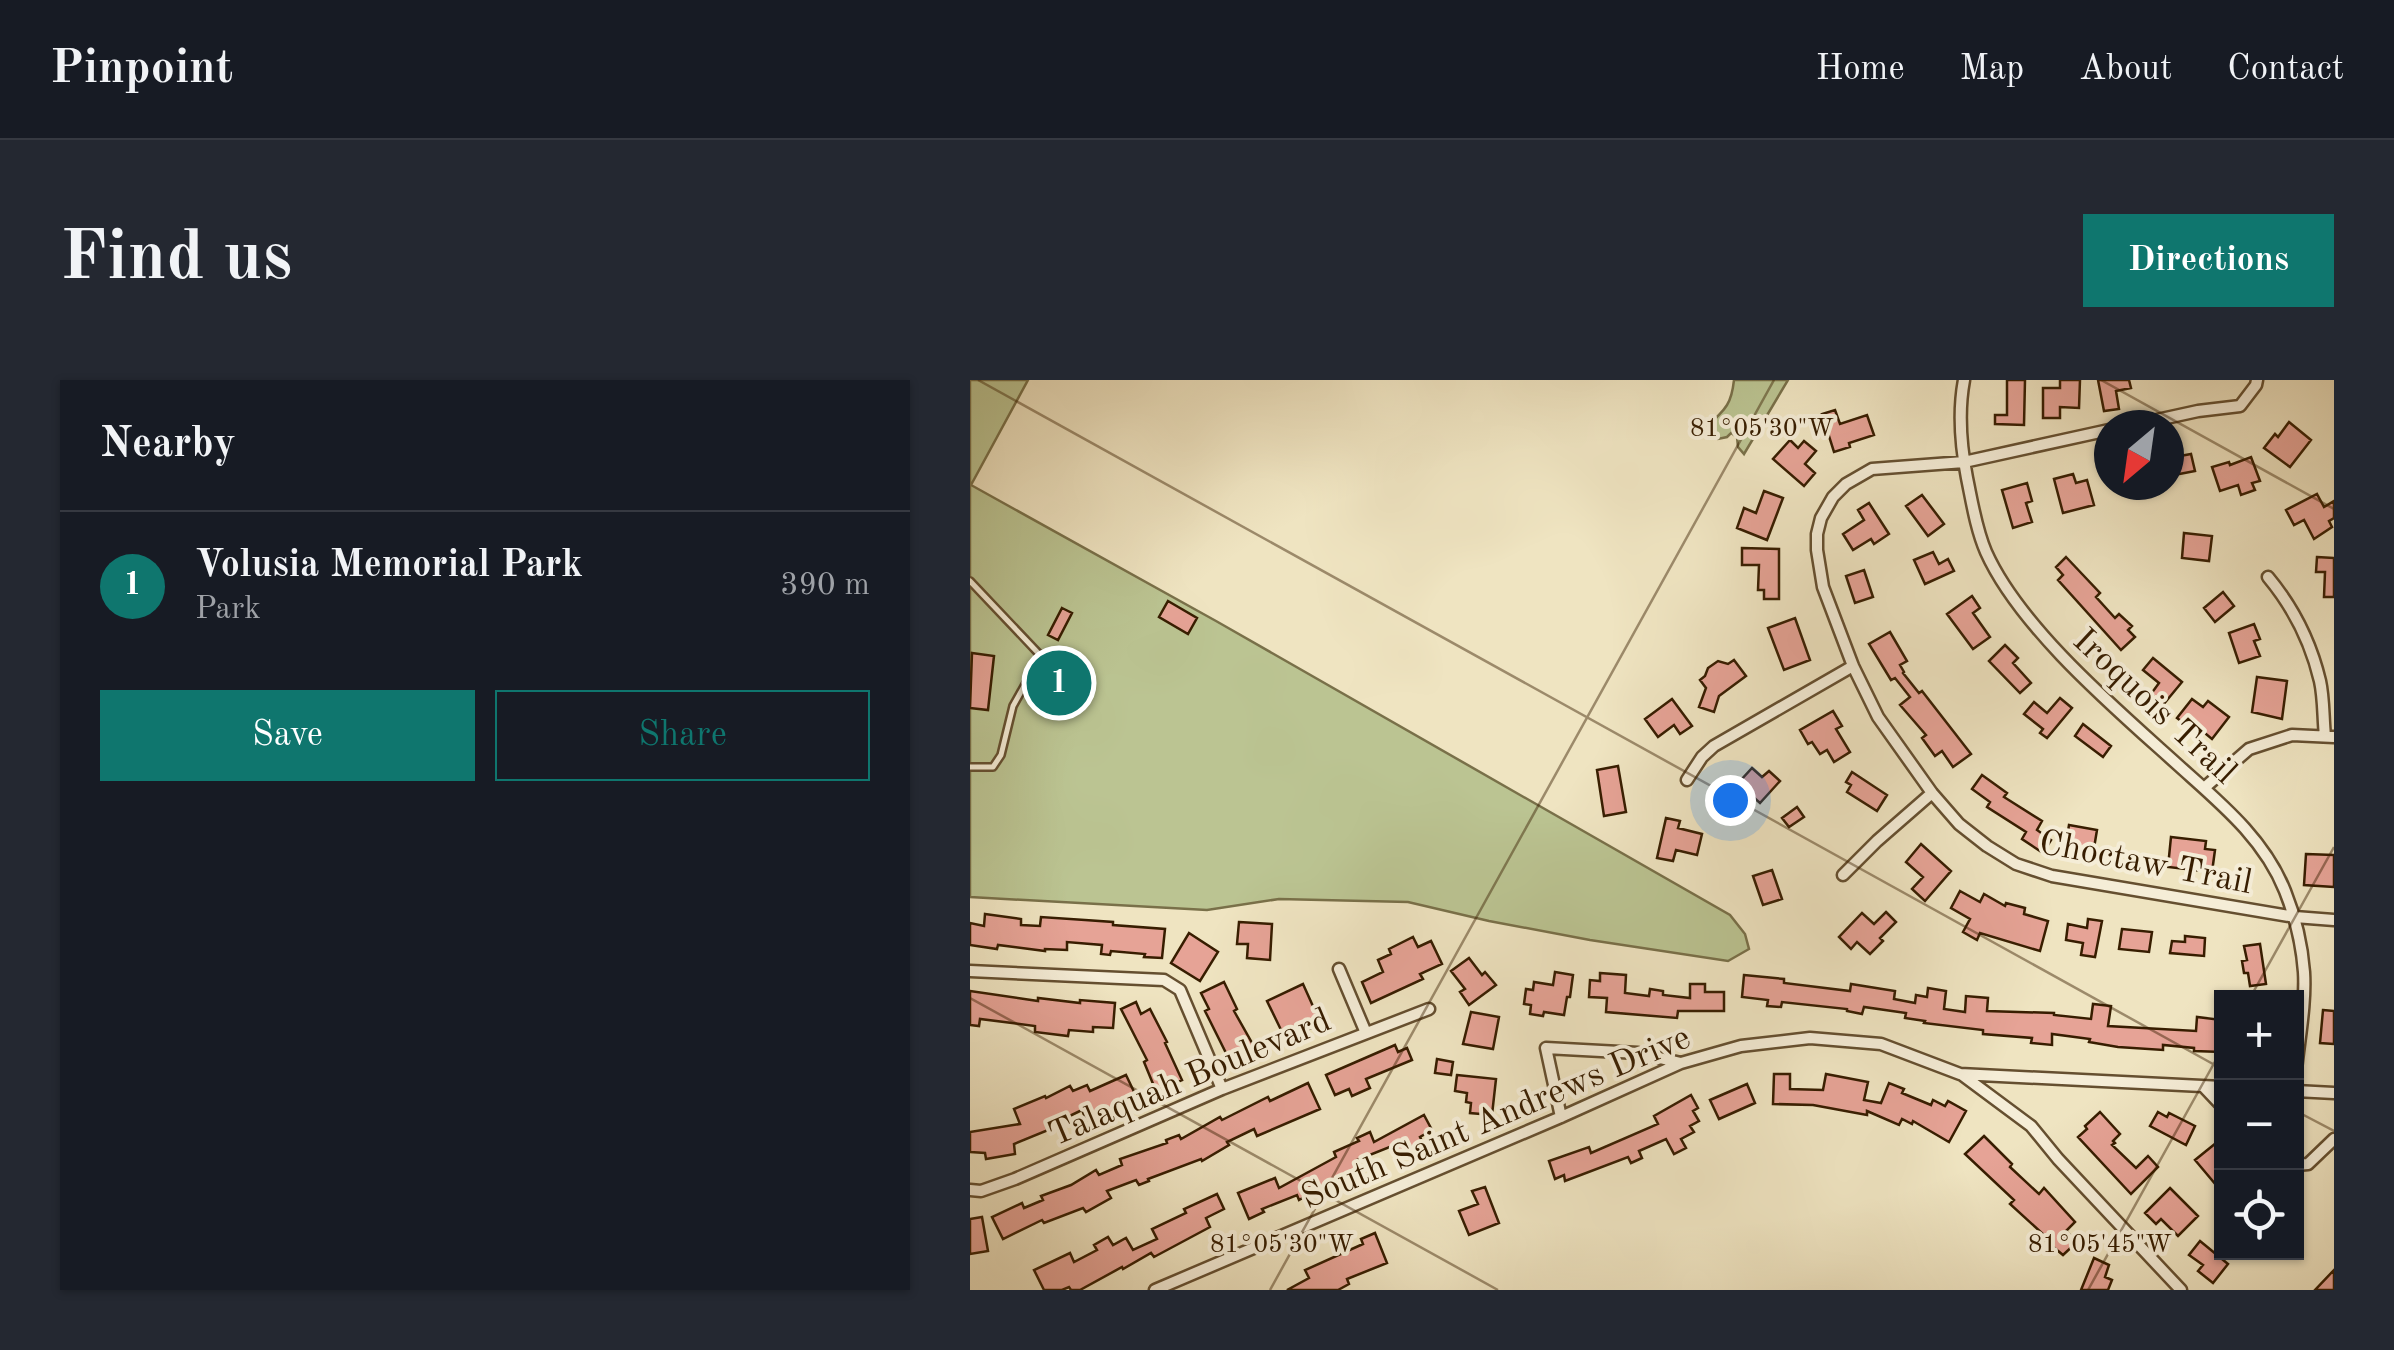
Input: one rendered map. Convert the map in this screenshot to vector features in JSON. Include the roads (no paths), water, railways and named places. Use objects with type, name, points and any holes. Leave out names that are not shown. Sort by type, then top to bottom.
[{"type":"street","name":"Iroquois Trail","points":[[1964,380],[1964,462],[1985,550],[2004,584],[2046,639],[2246,827],[2284,887],[2304,972],[2303,990]]},
{"type":"street","points":[[2184,414],[2240,406],[2256,380]]},
{"type":"street","name":"Choctaw Trail","points":[[2094,433],[1964,462],[1872,470],[1846,484],[1821,518],[1816,550],[1823,588],[1852,666],[1878,717],[1932,793],[1959,824],[2016,864],[2052,876],[2294,918],[2334,920]]},
{"type":"street","points":[[2204,788],[2249,749],[2292,735],[2329,736],[2320,682],[2302,626],[2268,577]]},
{"type":"street","points":[[1687,780],[1714,746],[1852,666]]},
{"type":"street","points":[[1843,875],[1932,793]]},
{"type":"street","points":[[1339,969],[1366,1033]]},
{"type":"street","points":[[970,971],[1164,980],[1180,990],[1222,1090]]},
{"type":"street","name":"Talaquah Boulevard","points":[[970,1190],[981,1191],[1014,1179],[1222,1090],[1429,1009]]},
{"type":"street","name":"South Saint Andrews Drive","points":[[1155,1290],[1681,1063],[1741,1046],[1810,1038],[1881,1044],[1960,1074],[2214,1087]]},
{"type":"street","points":[[1561,1118],[1546,1048],[1638,1053],[1681,1063]]},
{"type":"street","points":[[1960,1074],[2032,1126],[2175,1288]]},
{"type":"street","points":[[2203,1086],[2214,1098]]},
{"type":"street","points":[[2304,1092],[2334,1093]]},
{"type":"street","points":[[2304,1164],[2334,1139]]},
{"type":"lane","points":[[970,581],[1041,656],[1013,706],[1002,755],[993,767],[970,766]]},
{"type":"place","name":"Volusia Memorial Park","points":[[1059,683]]}]
